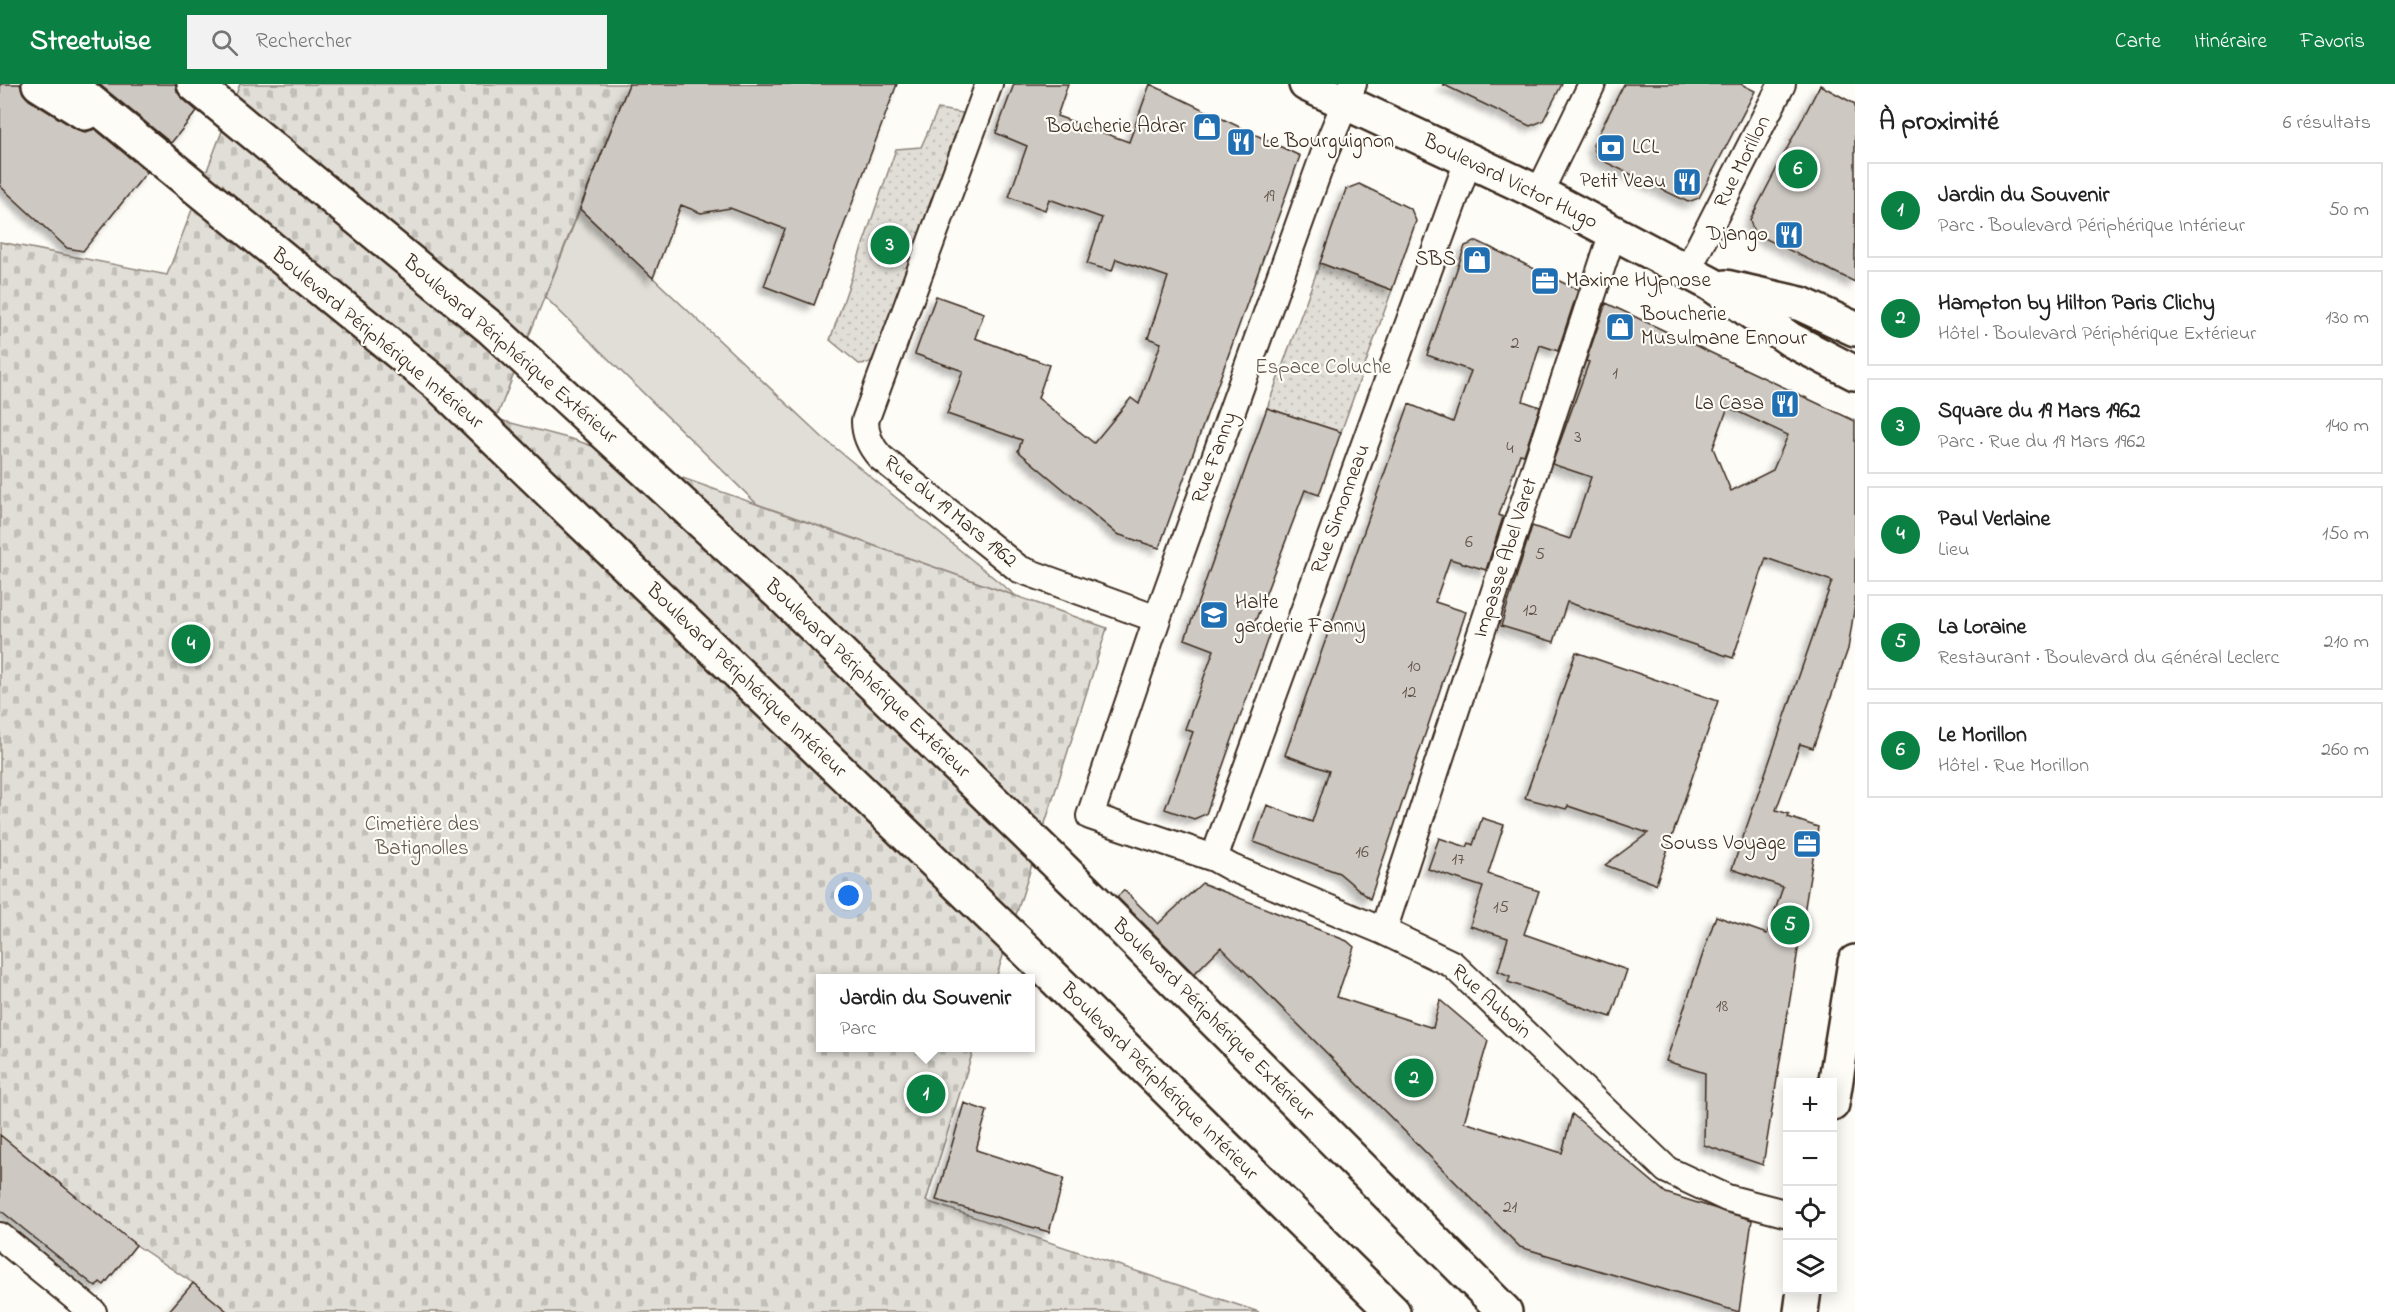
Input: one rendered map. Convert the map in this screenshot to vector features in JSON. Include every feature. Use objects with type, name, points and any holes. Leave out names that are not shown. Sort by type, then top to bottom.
[{"type":"main road","points":[[39,84],[172,170]]},
{"type":"main road","name":"Boulevard Périphérique Intérieur","points":[[69,84],[441,387],[1026,950],[1393,1312]]},
{"type":"main road","name":"Boulevard Périphérique Extérieur","points":[[194,84],[491,328],[782,596],[1085,891],[1505,1312]]},
{"type":"main road","points":[[217,84],[270,146]]},
{"type":"main road","name":"Boulevard Victor Hugo","points":[[1306,84],[1349,93],[1468,161],[1539,193],[1699,278],[1791,340],[1855,373]]},
{"type":"main road","name":"Boulevard Victor Hugo","points":[[1699,278],[1801,304],[1855,329]]},
{"type":"main road","points":[[1837,1078],[1855,962]]},
{"type":"main road","points":[[1801,1312],[1803,1294]]},
{"type":"street","name":"Rue du 19 Mars 1962","points":[[990,84],[865,422],[865,430],[874,450],[880,457],[1019,569],[1157,619]]},
{"type":"street","points":[[1539,193],[1592,84]]},
{"type":"street","name":"Rue Morillon","points":[[1699,278],[1782,84]]},
{"type":"street","name":"Rue Fanny","points":[[1090,816],[1157,619],[1325,152],[1349,93]]},
{"type":"street","name":"Rue Simonneau","points":[[1214,858],[1468,161]]},
{"type":"street","name":"Impasse Abel Varet","points":[[1383,932],[1613,232]]},
{"type":"street","name":"Rue Auboin","points":[[1090,816],[1214,858],[1232,868],[1452,964],[1667,1170],[1727,1198],[1783,1213]]},
{"type":"street","points":[[0,1236],[93,1312]]},
{"type":"green space","name":"Cimetière des Batignolles","points":[[240,84],[629,84],[496,419],[575,440],[1107,628],[997,974],[816,974],[816,1052],[973,1052],[926,1201],[1259,1312],[228,1312],[193,1283],[136,1245],[0,1135],[0,242],[167,275]]},
{"type":"green space","points":[[938,109],[963,113],[876,355],[869,363],[859,364],[830,340],[896,149],[921,147]]},
{"type":"green space","points":[[580,209],[822,437],[1016,596],[757,504],[545,297]]},
{"type":"green space","name":"Espace Coluche","points":[[1320,263],[1392,290],[1341,432],[1267,408]]},
{"type":"building","points":[[0,84],[20,84],[29,100],[76,129],[85,132],[95,129],[147,172],[83,251],[67,248],[0,186]]},
{"type":"building","points":[[99,84],[176,84],[177,91],[182,98],[197,111],[171,143]]},
{"type":"building","points":[[629,84],[897,84],[814,305],[764,286],[785,229],[730,208],[701,213],[681,205],[653,278],[580,209]]},
{"type":"building","points":[[1014,84],[1068,84],[1057,116],[1129,142],[1150,84],[1300,156],[1159,548],[1117,534],[1018,451],[1022,440],[947,414],[963,371],[915,354],[936,296],[984,313],[975,338],[1049,365],[1038,398],[1094,443],[1131,398],[1139,404],[1161,343],[1148,338],[1168,277],[1116,259],[1112,271],[1087,264],[1102,218],[1049,199],[1045,210],[1009,197],[1027,146],[996,133]]},
{"type":"building","points":[[1442,84],[1562,84],[1543,121],[1530,126]]},
{"type":"building","points":[[1624,84],[1741,84],[1755,91],[1699,198],[1688,202],[1597,158],[1593,145]]},
{"type":"building","points":[[1820,85],[1855,104],[1855,282],[1754,233],[1750,220]]},
{"type":"building","points":[[1359,184],[1411,209],[1416,221],[1392,290],[1320,263],[1346,189]]},
{"type":"building","points":[[1477,241],[1578,290],[1558,351],[1540,345],[1523,401],[1540,407],[1524,455],[1520,454],[1499,515],[1503,517],[1486,570],[1450,559],[1435,602],[1466,612],[1370,899],[1339,873],[1254,842],[1267,805],[1312,822],[1329,771],[1285,755],[1409,404],[1453,422],[1471,371],[1427,355],[1465,246]]},
{"type":"building","points":[[1606,303],[1855,421],[1855,604],[1848,649],[1813,748],[1800,744],[1776,810],[1789,814],[1788,817],[1818,827],[1763,1165],[1704,1145],[1705,1073],[1666,1061],[1716,916],[1767,934],[1783,887],[1732,869],[1832,581],[1766,558],[1733,658],[1567,602],[1554,642],[1501,626],[1532,526],[1570,539],[1591,477],[1552,464],[1589,362],[1586,361]],"holes":[[[1728,407],[1788,435],[1773,470],[1731,491],[1713,448]]]},
{"type":"building","points":[[1267,408],[1341,432],[1319,495],[1305,490],[1255,622],[1255,626],[1270,632],[1206,814],[1194,819],[1165,809],[1193,732],[1185,729],[1214,650],[1185,639]]},
{"type":"building","points":[[1576,652],[1718,701],[1656,884],[1605,865],[1648,833],[1568,806],[1566,809],[1525,798]]},
{"type":"building","points":[[1482,818],[1504,825],[1488,874],[1539,891],[1524,934],[1627,970],[1611,1017],[1508,982],[1510,976],[1498,971],[1508,938],[1470,926],[1483,887],[1428,869],[1439,838],[1467,847],[1469,843],[1473,845]]},
{"type":"building","points":[[1202,883],[1347,941],[1354,947],[1337,997],[1433,1028],[1440,1000],[1488,1041],[1464,1122],[1562,1153],[1572,1114],[1666,1193],[1752,1220],[1739,1312],[1520,1247],[1221,947],[1194,974],[1117,897],[1124,890],[1158,924]]},
{"type":"building","points":[[964,1103],[987,1111],[976,1150],[1064,1178],[1049,1232],[936,1200]]},
{"type":"building","points":[[0,1135],[136,1245],[104,1285],[100,1282],[96,1287],[0,1210]]},
{"type":"building","points":[[193,1283],[228,1312],[168,1312]]},
{"type":"place","name":"Boucherie Adrar","points":[[1207,127]]},
{"type":"place","name":"Le Bourguignon","points":[[1241,142]]},
{"type":"place","name":"LCL","points":[[1611,148]]},
{"type":"place","name":"Le Morillon","points":[[1798,169]]},
{"type":"place","name":"Petit Veau","points":[[1687,182]]},
{"type":"place","name":"Django","points":[[1789,235]]},
{"type":"place","name":"Square du 19 Mars 1962","points":[[890,245]]},
{"type":"place","name":"SBS","points":[[1477,260]]},
{"type":"place","name":"Maxime Hypnose","points":[[1545,281]]},
{"type":"place","name":"Boucherie Musulmane Ennour","points":[[1620,327]]},
{"type":"place","name":"La Casa","points":[[1785,404]]},
{"type":"place","name":"Halte garderie Fanny","points":[[1214,615]]},
{"type":"place","name":"Paul Verlaine","points":[[191,644]]},
{"type":"place","name":"Souss Voyage","points":[[1807,844]]},
{"type":"place","name":"La Loraine","points":[[1790,925]]},
{"type":"place","name":"Hampton by Hilton Paris Clichy","points":[[1414,1078]]},
{"type":"place","name":"Jardin du Souvenir","points":[[926,1094]]}]
